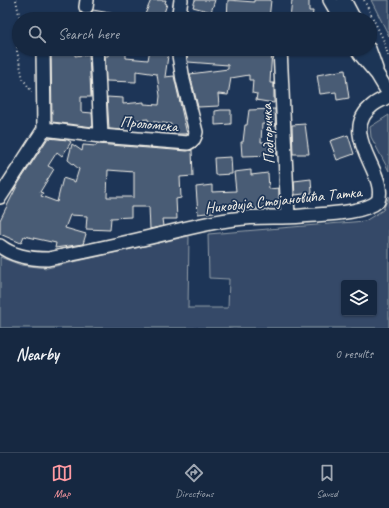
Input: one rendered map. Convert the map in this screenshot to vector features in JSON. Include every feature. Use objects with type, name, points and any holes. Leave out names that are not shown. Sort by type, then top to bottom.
[{"type":"street","points":[[179,12],[181,0]]},
{"type":"street","points":[[330,0],[337,12]]},
{"type":"street","points":[[344,0],[350,12]]},
{"type":"street","points":[[0,197],[44,129],[43,56]]},
{"type":"street","name":"Проломска","points":[[97,56],[101,136]]},
{"type":"street","name":"Проломска","points":[[44,129],[101,136],[188,143],[194,139],[196,132],[179,56]]},
{"type":"street","name":"Подгоричка","points":[[280,56],[288,218]]},
{"type":"street","points":[[363,56],[377,74],[389,95]]},
{"type":"street","points":[[371,56],[377,74]]},
{"type":"street","name":"Никодија Стојановића Татка","points":[[0,246],[21,256],[48,259],[202,224],[237,218],[288,218],[358,210],[371,206],[380,199],[384,189],[384,172],[368,146],[364,136],[363,123],[368,110],[389,95]]},
{"type":"path","points":[[16,0],[19,12]]},
{"type":"path","points":[[364,0],[370,12]]},
{"type":"path","points":[[377,25],[384,39],[389,58]]},
{"type":"path","points":[[18,56],[23,79],[43,108]]},
{"type":"shaded area","points":[[371,0],[389,0],[389,36]]},
{"type":"shaded area","points":[[389,115],[389,171],[371,137],[370,127]]},
{"type":"shaded area","points":[[389,196],[389,328],[0,328],[0,257],[21,265],[47,268],[189,236],[188,308],[228,308],[229,279],[209,278],[208,234],[365,221],[383,210]]},
{"type":"building","points":[[151,0],[166,0],[165,3],[167,4],[164,12],[146,12]]},
{"type":"building","points":[[195,0],[215,0],[211,12],[193,7]]},
{"type":"building","points":[[228,0],[254,2],[254,0],[271,0],[270,12],[227,12]]},
{"type":"building","points":[[292,0],[309,0],[309,11],[313,11],[313,12],[291,12]]},
{"type":"building","points":[[93,10],[104,12],[91,12]]},
{"type":"building","points":[[51,56],[89,56],[91,97],[81,97],[81,112],[92,113],[93,127],[52,122]]},
{"type":"building","points":[[105,56],[126,56],[126,58],[148,60],[149,56],[168,56],[165,77],[174,76],[187,134],[170,134],[171,124],[148,121],[148,119],[124,121],[124,130],[109,129],[107,97],[123,98],[123,104],[144,102],[144,104],[159,105],[160,96],[157,74],[136,71],[136,82],[106,81]]},
{"type":"building","points":[[187,56],[272,56],[270,83],[274,83],[274,103],[256,100],[257,94],[252,93],[253,80],[249,80],[249,75],[231,78],[228,95],[218,94],[219,106],[198,107],[190,74],[228,69],[228,65],[188,62]]},
{"type":"building","points":[[345,70],[349,98],[337,100],[336,92],[320,94],[317,75]]},
{"type":"building","points":[[275,109],[276,126],[262,124],[261,142],[276,143],[277,155],[242,156],[241,142],[243,142],[249,110]]},
{"type":"building","points":[[231,110],[231,124],[215,125],[215,111]]},
{"type":"building","points":[[305,124],[309,154],[293,154],[292,125]]},
{"type":"building","points":[[348,135],[354,154],[337,160],[330,141]]},
{"type":"building","points":[[48,138],[68,140],[71,142],[62,156],[57,152],[48,166],[54,169],[40,192],[43,193],[41,196],[57,202],[63,178],[75,182],[79,169],[68,160],[72,144],[82,151],[83,145],[96,146],[97,144],[187,151],[192,150],[193,176],[180,177],[181,198],[176,199],[177,219],[162,219],[163,226],[150,229],[149,207],[131,207],[131,217],[111,218],[110,230],[86,229],[87,216],[70,215],[65,228],[86,234],[83,244],[55,248],[56,243],[24,236],[21,243],[0,234],[0,220],[18,184]],"holes":[[[108,170],[134,172],[134,197],[107,197]]]},
{"type":"building","points":[[231,157],[232,174],[215,175],[214,158]]},
{"type":"building","points":[[251,170],[251,175],[268,173],[269,189],[279,188],[279,206],[237,210],[237,207],[214,208],[214,212],[198,214],[196,187],[212,185],[212,192],[236,191],[234,172]]},
{"type":"building","points":[[311,179],[312,193],[295,195],[294,181]]}]
